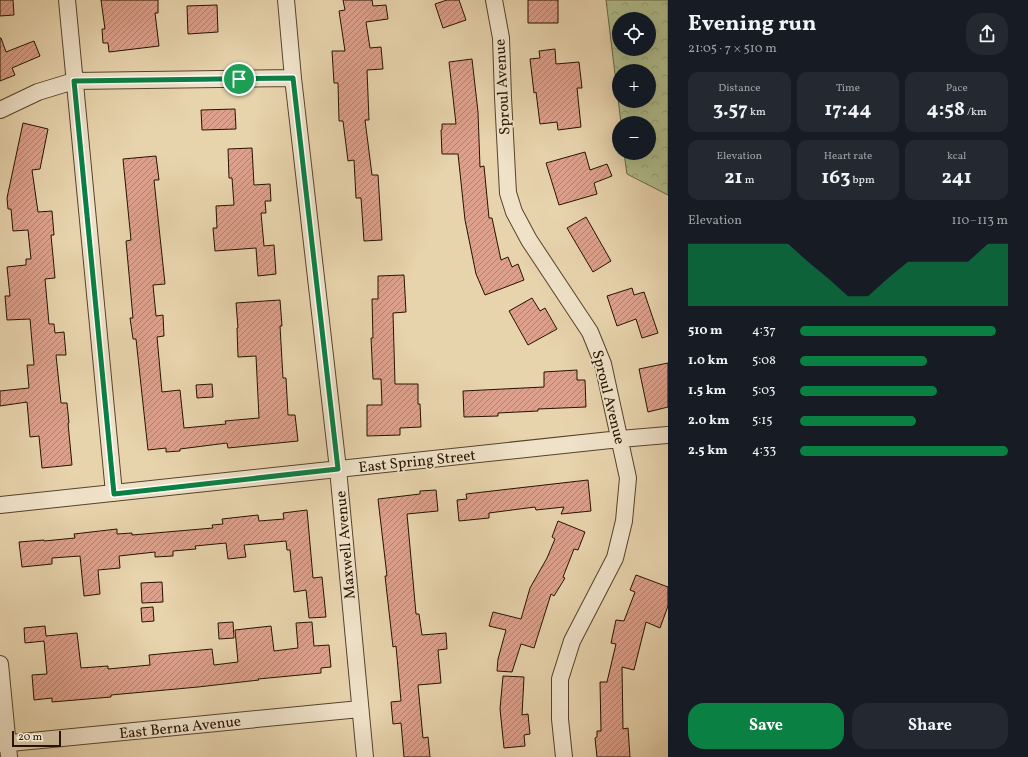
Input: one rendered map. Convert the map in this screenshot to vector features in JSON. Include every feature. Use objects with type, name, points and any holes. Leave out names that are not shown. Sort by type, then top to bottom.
[{"type":"street","points":[[67,0],[114,494]]},
{"type":"street","name":"Maxwell Avenue","points":[[286,0],[293,78],[338,469],[365,757]]},
{"type":"street","name":"Sproul Avenue","points":[[494,0],[500,38],[508,193],[514,212],[529,240],[590,332],[603,364],[628,478],[624,521],[615,558],[572,641],[560,680],[560,719],[564,757]]},
{"type":"street","points":[[0,110],[38,92],[74,81],[293,78]]},
{"type":"street","name":"East Spring Street","points":[[0,506],[668,435]]},
{"type":"street","points":[[0,664],[6,748]]},
{"type":"street","name":"East Berna Avenue","points":[[6,748],[360,709]]},
{"type":"green space","points":[[606,0],[668,0],[668,195],[627,174],[625,160],[656,160],[656,116],[620,116],[619,108],[656,108],[656,64],[614,64],[613,56],[656,56],[656,12],[612,12],[612,49]]},
{"type":"building","points":[[0,0],[13,0],[14,15],[0,16]]},
{"type":"building","points":[[101,0],[158,0],[158,13],[155,13],[159,46],[109,52],[108,43],[103,43],[102,29],[105,29]]},
{"type":"building","points":[[343,0],[372,0],[373,6],[386,5],[388,19],[366,22],[370,48],[381,47],[383,69],[367,70],[369,120],[365,120],[372,175],[378,175],[382,240],[364,241],[361,198],[356,198],[354,160],[348,161],[343,121],[339,121],[338,83],[334,83],[332,51],[345,51],[339,11],[345,10]]},
{"type":"building","points":[[447,0],[459,0],[466,20],[443,28],[435,4]]},
{"type":"building","points":[[528,0],[558,0],[558,23],[528,23]]},
{"type":"building","points":[[217,5],[218,32],[188,34],[187,6]]},
{"type":"building","points":[[0,38],[6,52],[34,41],[40,56],[12,68],[15,75],[0,81]]},
{"type":"building","points":[[555,49],[556,64],[579,62],[582,88],[577,88],[581,127],[558,130],[557,122],[540,124],[536,92],[534,93],[530,59],[540,58],[539,51]]},
{"type":"building","points":[[472,59],[478,112],[480,167],[484,166],[489,218],[492,218],[501,260],[508,257],[512,267],[518,264],[524,280],[485,295],[476,274],[465,220],[458,154],[442,154],[442,124],[456,124],[449,62]]},
{"type":"building","points":[[235,109],[236,129],[202,130],[201,110]]},
{"type":"building","points":[[23,123],[48,129],[40,169],[32,170],[38,212],[52,211],[54,235],[51,235],[55,278],[45,279],[49,324],[54,324],[55,333],[64,332],[66,355],[56,355],[61,403],[67,403],[72,465],[42,468],[39,436],[30,437],[27,402],[0,406],[0,391],[29,388],[27,365],[34,365],[30,319],[7,320],[5,296],[10,296],[7,267],[26,265],[26,259],[31,259],[28,230],[13,231],[11,209],[8,209],[7,198]]},
{"type":"building","points":[[252,148],[254,185],[270,184],[271,201],[265,201],[266,213],[261,213],[264,246],[274,245],[276,274],[258,276],[256,248],[215,251],[213,228],[217,228],[216,206],[234,205],[232,178],[229,178],[228,149]]},
{"type":"building","points":[[585,152],[590,170],[607,164],[612,176],[594,183],[597,194],[559,205],[546,163]]},
{"type":"building","points":[[156,156],[159,180],[154,180],[165,284],[153,285],[156,316],[163,315],[164,336],[157,337],[162,392],[180,390],[184,428],[226,424],[225,421],[259,418],[256,356],[238,357],[236,303],[280,300],[283,378],[286,378],[288,415],[295,415],[298,441],[228,448],[227,443],[166,452],[166,448],[148,450],[136,339],[133,339],[130,318],[133,318],[126,241],[131,240],[123,159]]},
{"type":"building","points":[[586,217],[611,261],[593,272],[567,228]]},
{"type":"building","points":[[404,275],[406,312],[393,313],[395,384],[418,384],[418,404],[420,404],[421,427],[400,428],[400,435],[367,436],[367,405],[382,405],[381,379],[373,379],[371,338],[373,338],[372,299],[378,299],[378,276]]},
{"type":"building","points":[[632,288],[634,295],[644,292],[658,333],[642,338],[636,319],[617,326],[607,296]]},
{"type":"building","points":[[532,298],[540,311],[545,308],[557,329],[528,345],[509,311]]},
{"type":"building","points":[[668,363],[668,407],[648,412],[639,369]]},
{"type":"building","points":[[577,370],[577,380],[585,380],[586,407],[538,409],[538,411],[498,413],[498,416],[464,417],[463,391],[544,387],[544,372]]},
{"type":"building","points":[[212,384],[213,397],[197,398],[196,385]]},
{"type":"building","points":[[588,480],[591,511],[561,514],[564,507],[536,510],[535,507],[489,513],[489,518],[459,521],[457,500],[467,499],[466,494]]},
{"type":"building","points":[[436,490],[438,511],[407,514],[416,614],[419,614],[422,635],[446,633],[447,649],[438,650],[441,683],[418,685],[423,738],[428,737],[430,757],[404,757],[401,723],[393,724],[391,702],[401,701],[396,646],[393,647],[378,499],[420,494],[420,491]]},
{"type":"building","points":[[307,510],[313,578],[322,577],[326,617],[309,618],[306,590],[294,592],[290,550],[287,550],[286,541],[244,545],[246,557],[228,559],[226,543],[195,546],[196,549],[173,551],[173,556],[155,557],[155,552],[119,556],[120,568],[98,570],[100,594],[84,596],[80,556],[52,558],[52,564],[22,567],[19,542],[75,538],[74,534],[117,529],[117,534],[132,533],[132,535],[213,528],[212,525],[223,524],[222,519],[258,515],[259,521],[284,519],[283,513]]},
{"type":"building","points":[[558,521],[585,532],[578,550],[574,549],[563,577],[565,578],[554,596],[551,594],[534,648],[521,644],[512,672],[497,671],[498,659],[506,630],[489,626],[493,612],[521,619],[530,588],[547,558],[555,539],[552,537]]},
{"type":"building","points":[[636,575],[668,587],[668,606],[660,628],[646,622],[634,670],[622,667],[623,729],[628,728],[630,757],[597,757],[595,738],[597,737],[597,731],[601,731],[600,682],[607,682],[616,644],[611,643],[616,620],[624,621],[635,592],[630,590]]},
{"type":"building","points":[[162,582],[163,602],[142,603],[141,583]]},
{"type":"building","points":[[153,607],[154,621],[142,622],[141,608]]},
{"type":"building","points":[[233,622],[234,638],[219,639],[218,623]]},
{"type":"building","points":[[312,622],[314,646],[329,645],[331,667],[321,668],[321,673],[111,695],[111,697],[52,702],[52,698],[34,700],[32,675],[47,674],[44,641],[25,643],[24,628],[45,626],[46,636],[77,633],[81,668],[108,666],[108,669],[150,665],[149,655],[212,649],[214,665],[238,662],[235,630],[271,626],[274,651],[298,648],[296,623]]},
{"type":"building","points":[[503,676],[524,677],[522,715],[528,714],[530,734],[524,735],[525,746],[504,748],[500,709]]},
{"type":"route","points":[[293,78],[338,469],[114,494],[74,81],[239,79],[293,78]]}]
